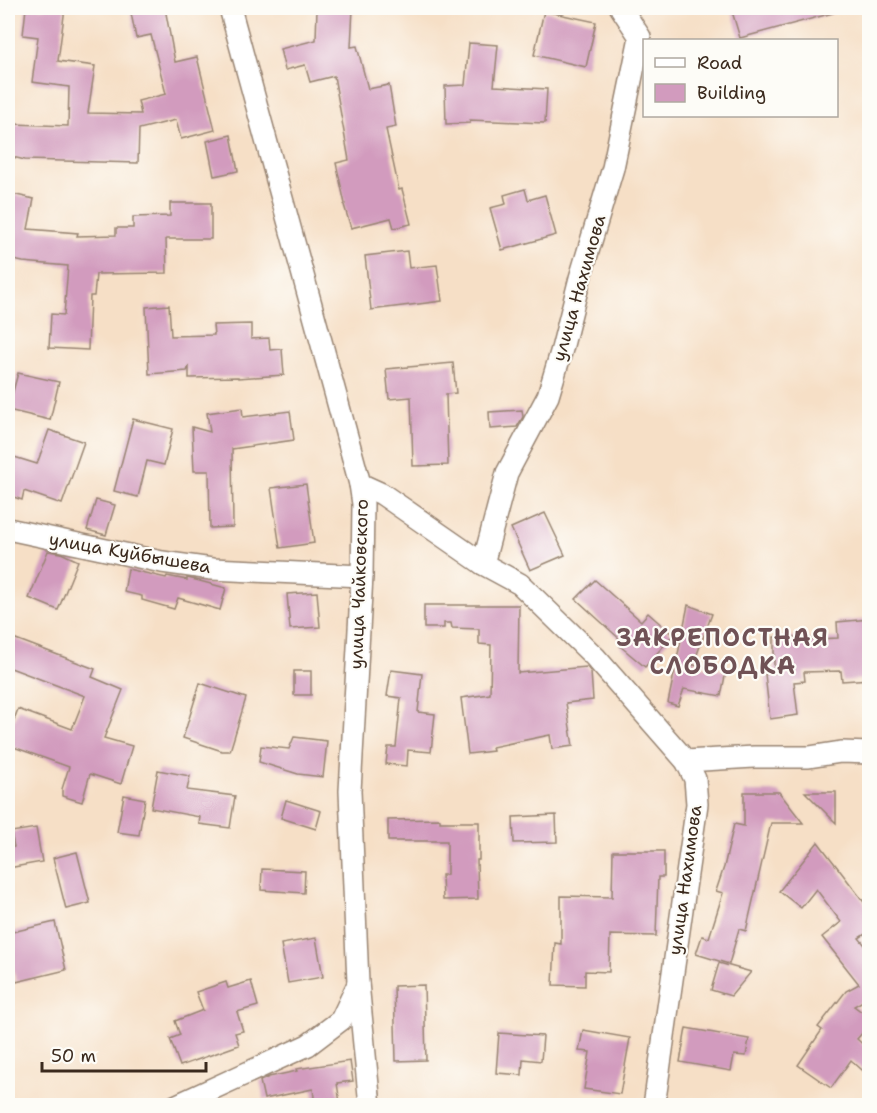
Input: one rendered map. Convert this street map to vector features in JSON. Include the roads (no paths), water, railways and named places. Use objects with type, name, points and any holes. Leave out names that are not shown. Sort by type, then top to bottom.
[{"type":"street","name":"улица Чайковского","points":[[230,8],[360,484],[363,504],[362,576],[350,791],[358,983],[370,1106]]},
{"type":"street","name":"улица Нахимова","points":[[483,564],[507,473],[548,396],[613,168],[640,37],[621,8]]},
{"type":"street","name":"улица Нахимова","points":[[360,484],[382,494],[483,564],[520,584],[595,657],[686,761],[695,779],[697,804],[654,1106]]},
{"type":"street","name":"улица Куйбышева","points":[[8,529],[162,562],[212,568],[362,576]]},
{"type":"street","points":[[686,761],[754,756],[809,757],[841,752],[870,753]]},
{"type":"street","points":[[175,1106],[308,1045],[341,1020],[358,983]]},
{"type":"district","name":"ЗАКРЕПОСТНАЯ СЛОБОДКА","points":[[723,652]]}]
